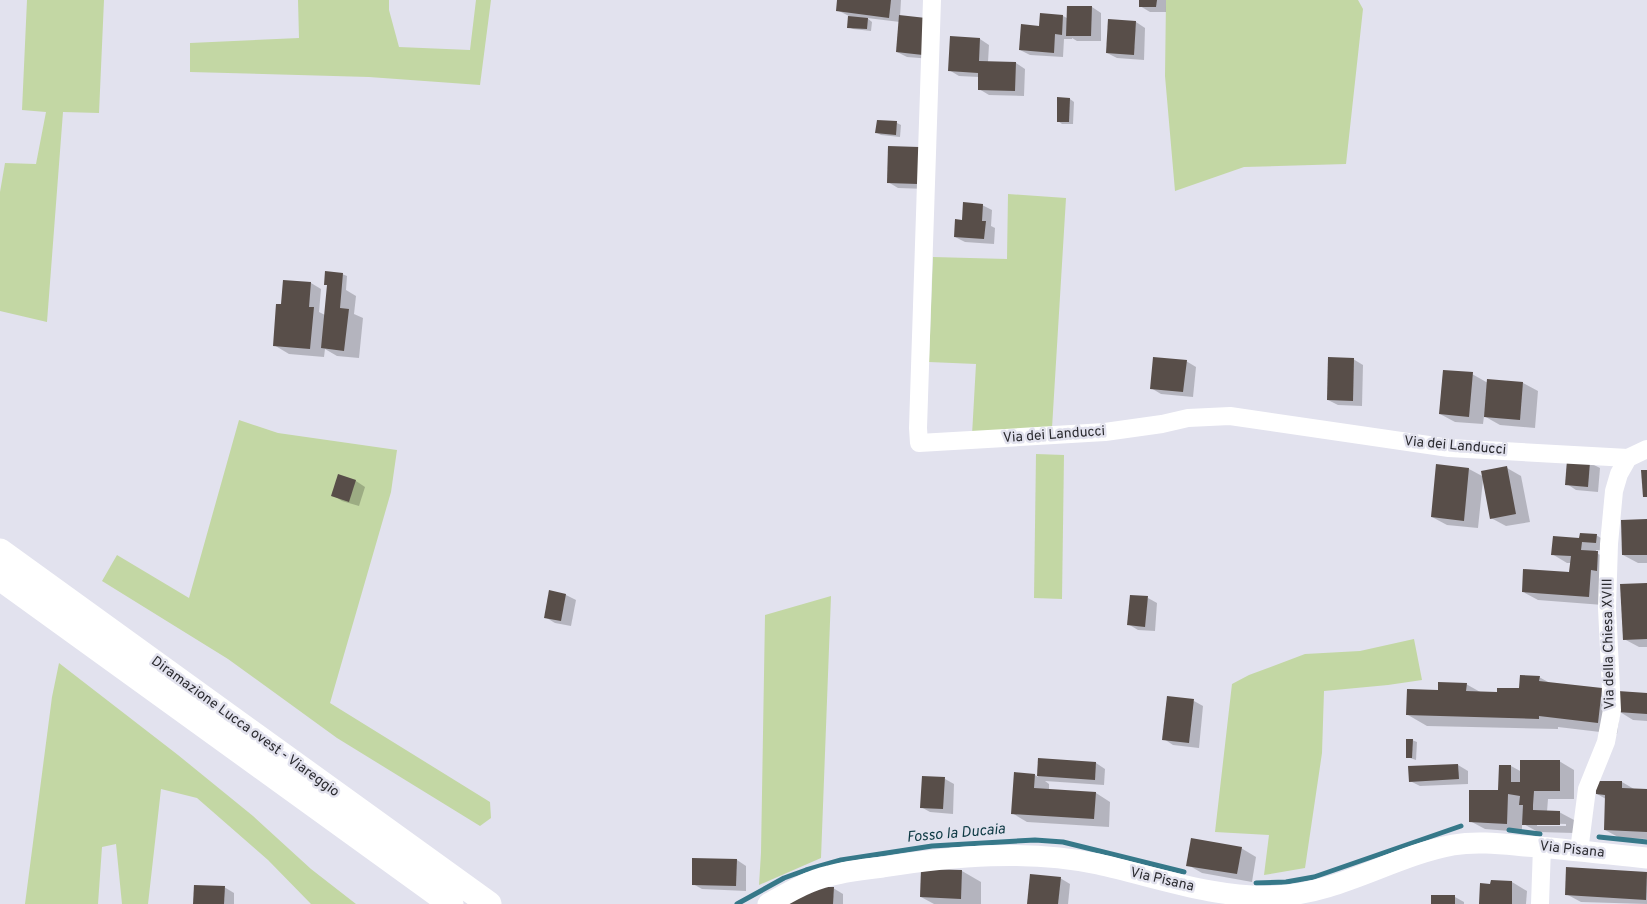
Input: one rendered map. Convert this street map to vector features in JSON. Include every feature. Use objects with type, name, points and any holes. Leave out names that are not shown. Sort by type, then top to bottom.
[{"type":"highway","name":"Diramazione Lucca ovest - Viareggio","points":[[0,551],[406,858],[451,904]]},
{"type":"highway","name":"Diramazione Lucca ovest - Viareggio","points":[[0,578],[406,858],[489,904]]},
{"type":"main road","name":"Via Pisana","points":[[768,904],[804,884],[829,876],[916,861],[945,859],[1059,857],[1099,864],[1176,884],[1216,892],[1259,897],[1300,894],[1321,890],[1387,865],[1452,846],[1496,843],[1647,858]]},
{"type":"street","name":"Via dei Landucci","points":[[932,0],[919,443],[1105,432],[1162,424],[1188,418],[1230,416],[1449,448],[1628,458]]},
{"type":"street","points":[[1628,458],[1647,448]]},
{"type":"street","name":"Via della Chiesa XVIII","points":[[1579,851],[1588,789],[1606,742],[1612,710],[1607,608],[1609,544],[1614,492],[1618,474],[1628,458]]},
{"type":"street","points":[[1540,904],[1542,847]]},
{"type":"green space","points":[[27,0],[104,0],[99,113],[63,112],[47,322],[0,311],[0,192],[5,163],[36,164],[46,112],[22,110]]},
{"type":"green space","points":[[298,0],[389,0],[389,10],[399,47],[470,50],[476,0],[491,0],[480,85],[369,77],[190,72],[190,43],[299,38]]},
{"type":"green space","points":[[1166,0],[1358,0],[1363,9],[1346,164],[1244,167],[1175,191],[1165,76]]},
{"type":"green space","points":[[1008,194],[1066,198],[1052,428],[972,435],[976,364],[929,362],[933,257],[1007,259]]},
{"type":"green space","points":[[239,420],[278,433],[397,450],[391,492],[330,703],[490,802],[491,818],[480,826],[337,738],[228,659],[102,581],[117,555],[189,598]]},
{"type":"green space","points":[[1036,454],[1064,455],[1062,599],[1034,598]]},
{"type":"green space","points":[[831,596],[821,858],[759,885],[765,615]]},
{"type":"green space","points":[[1414,639],[1422,680],[1324,691],[1322,753],[1305,868],[1264,875],[1269,835],[1215,832],[1232,684],[1249,675],[1305,654],[1360,651]]},
{"type":"green space","points":[[59,663],[178,755],[253,816],[311,869],[356,904],[311,904],[268,860],[197,798],[161,789],[148,904],[122,904],[116,844],[102,847],[98,904],[25,904],[52,697]]},
{"type":"building","points":[[837,0],[891,0],[889,18],[836,11]]},
{"type":"building","points":[[1139,0],[1157,0],[1156,7],[1139,7]]},
{"type":"building","points":[[1067,6],[1092,6],[1091,36],[1066,36]]},
{"type":"building","points":[[1040,13],[1063,15],[1062,35],[1055,34],[1054,53],[1019,50],[1021,24],[1039,26]]},
{"type":"building","points":[[899,15],[926,18],[923,55],[896,52]]},
{"type":"building","points":[[848,16],[868,18],[867,29],[847,28]]},
{"type":"building","points":[[1108,19],[1136,21],[1134,55],[1106,53]]},
{"type":"building","points":[[950,36],[980,38],[979,61],[1016,62],[1015,91],[978,90],[978,73],[948,71]]},
{"type":"building","points":[[1057,97],[1070,98],[1069,122],[1057,122]]},
{"type":"building","points":[[877,120],[897,121],[896,135],[875,133]]},
{"type":"building","points":[[888,146],[919,147],[918,184],[887,183]]},
{"type":"building","points":[[963,202],[983,204],[982,221],[986,221],[984,239],[954,237],[955,219],[962,220]]},
{"type":"building","points":[[325,271],[343,273],[340,308],[349,309],[344,351],[321,348],[327,285],[324,285]]},
{"type":"building","points":[[283,280],[311,282],[309,307],[314,307],[310,349],[273,346],[276,304],[281,304]]},
{"type":"building","points":[[1153,357],[1187,360],[1183,392],[1150,389]]},
{"type":"building","points":[[1328,357],[1354,358],[1353,401],[1327,400]]},
{"type":"building","points":[[1443,370],[1473,372],[1469,417],[1439,414]]},
{"type":"building","points":[[1487,379],[1523,382],[1520,420],[1484,417]]},
{"type":"building","points":[[1567,460],[1590,462],[1588,487],[1565,485]]},
{"type":"building","points":[[1436,464],[1469,468],[1464,521],[1431,517]]},
{"type":"building","points":[[1507,466],[1516,514],[1490,519],[1481,471]]},
{"type":"building","points":[[1641,470],[1647,470],[1647,497],[1643,497]]},
{"type":"building","points":[[338,474],[356,480],[349,502],[331,496]]},
{"type":"building","points":[[1647,519],[1647,555],[1622,555],[1621,520]]},
{"type":"building","points":[[1580,533],[1597,534],[1596,543],[1582,542],[1581,550],[1598,551],[1597,571],[1591,570],[1589,597],[1522,592],[1523,569],[1569,572],[1571,556],[1551,555],[1553,536],[1579,538]]},
{"type":"building","points":[[1647,583],[1647,639],[1623,640],[1620,584]]},
{"type":"building","points":[[549,590],[566,594],[561,621],[544,618]]},
{"type":"building","points":[[1130,595],[1148,596],[1145,627],[1127,625]]},
{"type":"building","points":[[1520,675],[1540,676],[1539,681],[1602,688],[1598,723],[1539,716],[1539,719],[1406,715],[1407,689],[1438,690],[1438,682],[1467,683],[1466,691],[1497,692],[1497,688],[1519,688]]},
{"type":"building","points":[[1618,691],[1647,693],[1647,714],[1617,712]]},
{"type":"building","points":[[1167,696],[1194,699],[1189,743],[1162,740]]},
{"type":"building","points":[[1406,739],[1413,739],[1412,758],[1406,758]]},
{"type":"building","points":[[1038,758],[1096,762],[1095,780],[1037,776]]},
{"type":"building","points":[[1520,760],[1560,760],[1560,791],[1534,791],[1533,810],[1560,811],[1560,825],[1522,825],[1523,805],[1519,805],[1520,796],[1508,794],[1507,824],[1469,822],[1469,790],[1498,790],[1499,765],[1511,765],[1511,782],[1520,782]]},
{"type":"building","points":[[1458,764],[1459,779],[1409,782],[1408,766]]},
{"type":"building","points":[[1014,772],[1035,774],[1034,788],[1096,792],[1094,819],[1011,814]]},
{"type":"building","points":[[922,776],[945,777],[943,809],[920,808]]},
{"type":"building","points":[[1596,781],[1622,781],[1622,788],[1647,789],[1647,832],[1604,830],[1605,795],[1596,794]]},
{"type":"building","points":[[1191,838],[1242,847],[1237,874],[1186,866]]},
{"type":"building","points":[[692,858],[737,859],[736,886],[692,885]]},
{"type":"building","points":[[1566,867],[1647,872],[1646,900],[1565,895]]},
{"type":"building","points":[[921,869],[962,870],[961,899],[920,897]]},
{"type":"building","points":[[1030,874],[1061,877],[1058,904],[1027,904]]},
{"type":"building","points":[[1491,880],[1512,881],[1512,904],[1479,904],[1480,883],[1490,884]]},
{"type":"building","points":[[194,885],[225,886],[224,904],[193,904]]},
{"type":"building","points":[[818,887],[834,887],[833,904],[779,904]]},
{"type":"building","points":[[1431,895],[1455,895],[1455,904],[1431,904]]},
{"type":"waterway","points":[[1256,883],[1286,882],[1314,877],[1461,826]]},
{"type":"waterway","points":[[1509,830],[1540,834]]},
{"type":"waterway","points":[[1599,837],[1647,842]]},
{"type":"waterway","name":"Fosso la Ducaia","points":[[737,904],[784,878],[806,870],[841,860],[932,846],[1035,840],[1063,842],[1184,872]]}]
